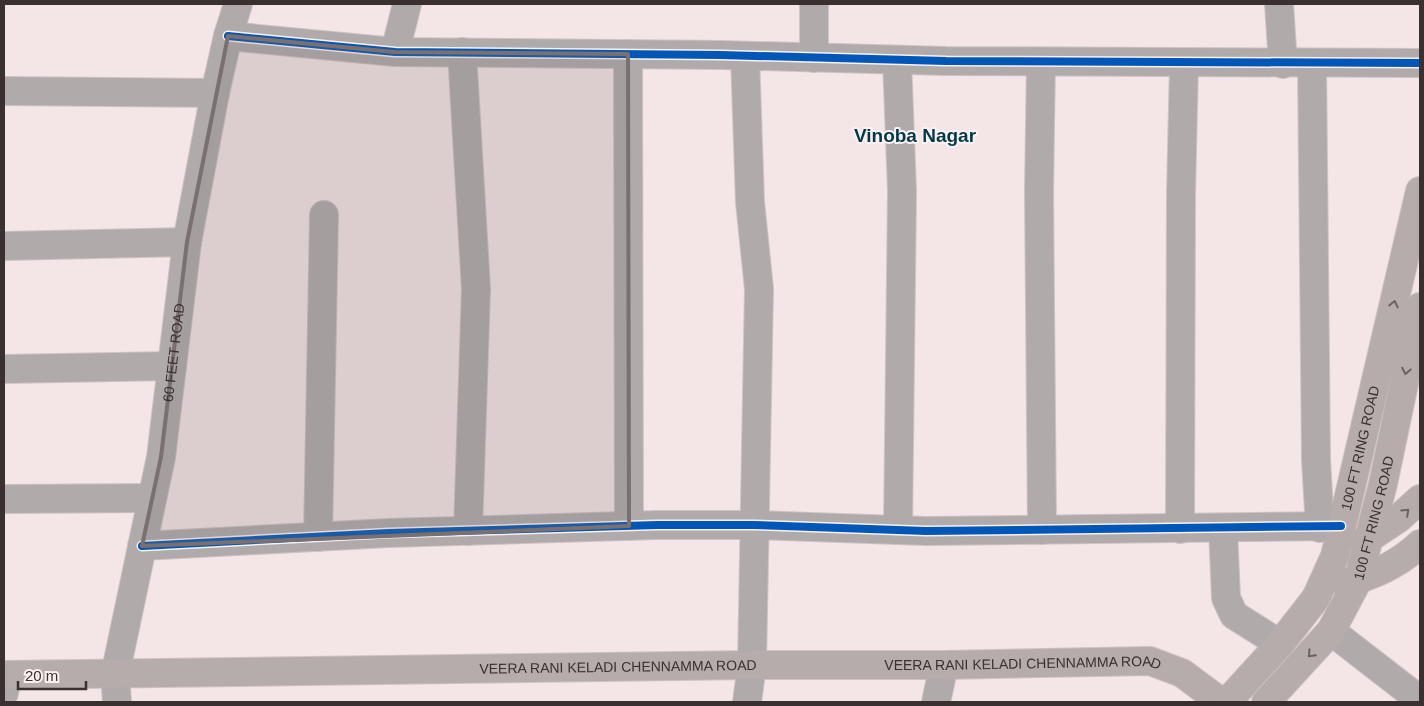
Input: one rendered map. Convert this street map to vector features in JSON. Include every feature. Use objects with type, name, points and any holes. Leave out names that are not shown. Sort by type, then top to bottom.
[{"type":"main road","name":"100 FT RING ROAD","points":[[1227,702],[1280,644],[1316,598],[1335,556],[1330,527],[1420,191]]},
{"type":"main road","name":"100 FT RING ROAD","points":[[1266,702],[1332,631],[1358,580],[1371,538],[1420,307]]},
{"type":"main road","points":[[1335,556],[1371,538],[1399,518],[1420,499]]},
{"type":"main road","points":[[1321,589],[1358,580],[1382,571],[1409,554],[1420,544]]},
{"type":"main road","name":"VEERA RANI KELADI CHENNAMMA ROAD","points":[[5,681],[115,675],[752,665],[944,665],[1150,660],[1182,673],[1221,702]]},
{"type":"street","name":"60 FEET ROAD","points":[[117,702],[115,675],[161,457],[187,242],[215,93],[228,36],[238,4]]},
{"type":"street","points":[[395,52],[407,4]]},
{"type":"street","points":[[814,4],[814,58]]},
{"type":"street","points":[[1279,4],[1283,64]]},
{"type":"street","points":[[228,36],[395,52],[628,54],[1184,64],[1420,63]]},
{"type":"street","points":[[462,52],[476,289],[468,531]]},
{"type":"street","points":[[628,54],[629,526]]},
{"type":"street","points":[[745,56],[750,202],[759,290],[752,665],[747,702]]},
{"type":"street","points":[[896,60],[902,191],[898,530]]},
{"type":"street","points":[[1041,62],[1039,191],[1042,530]]},
{"type":"street","points":[[1180,529],[1181,194],[1184,64]]},
{"type":"street","points":[[142,546],[318,537],[629,526],[754,525],[898,530],[1223,530],[1330,527],[1316,460],[1312,64]]},
{"type":"street","points":[[4,91],[215,93]]},
{"type":"street","points":[[318,537],[324,215]]},
{"type":"street","points":[[4,246],[187,242]]},
{"type":"street","points":[[4,369],[172,366]]},
{"type":"street","points":[[4,499],[152,498]]},
{"type":"street","points":[[1223,530],[1226,598],[1234,615],[1280,644]]},
{"type":"street","points":[[1332,631],[1420,700]]},
{"type":"street","points":[[936,702],[944,665]]},
{"type":"highlighted area","points":[[228,36],[395,52],[628,54],[629,526],[142,546],[161,457],[187,242]]},
{"type":"cycle path","points":[[228,36],[395,52],[721,55],[946,61],[1420,63]]},
{"type":"cycle path","points":[[142,546],[389,533],[657,525],[754,525],[926,531],[1341,526]]},
{"type":"district","name":"Vinoba Nagar","points":[[915,135]]}]
